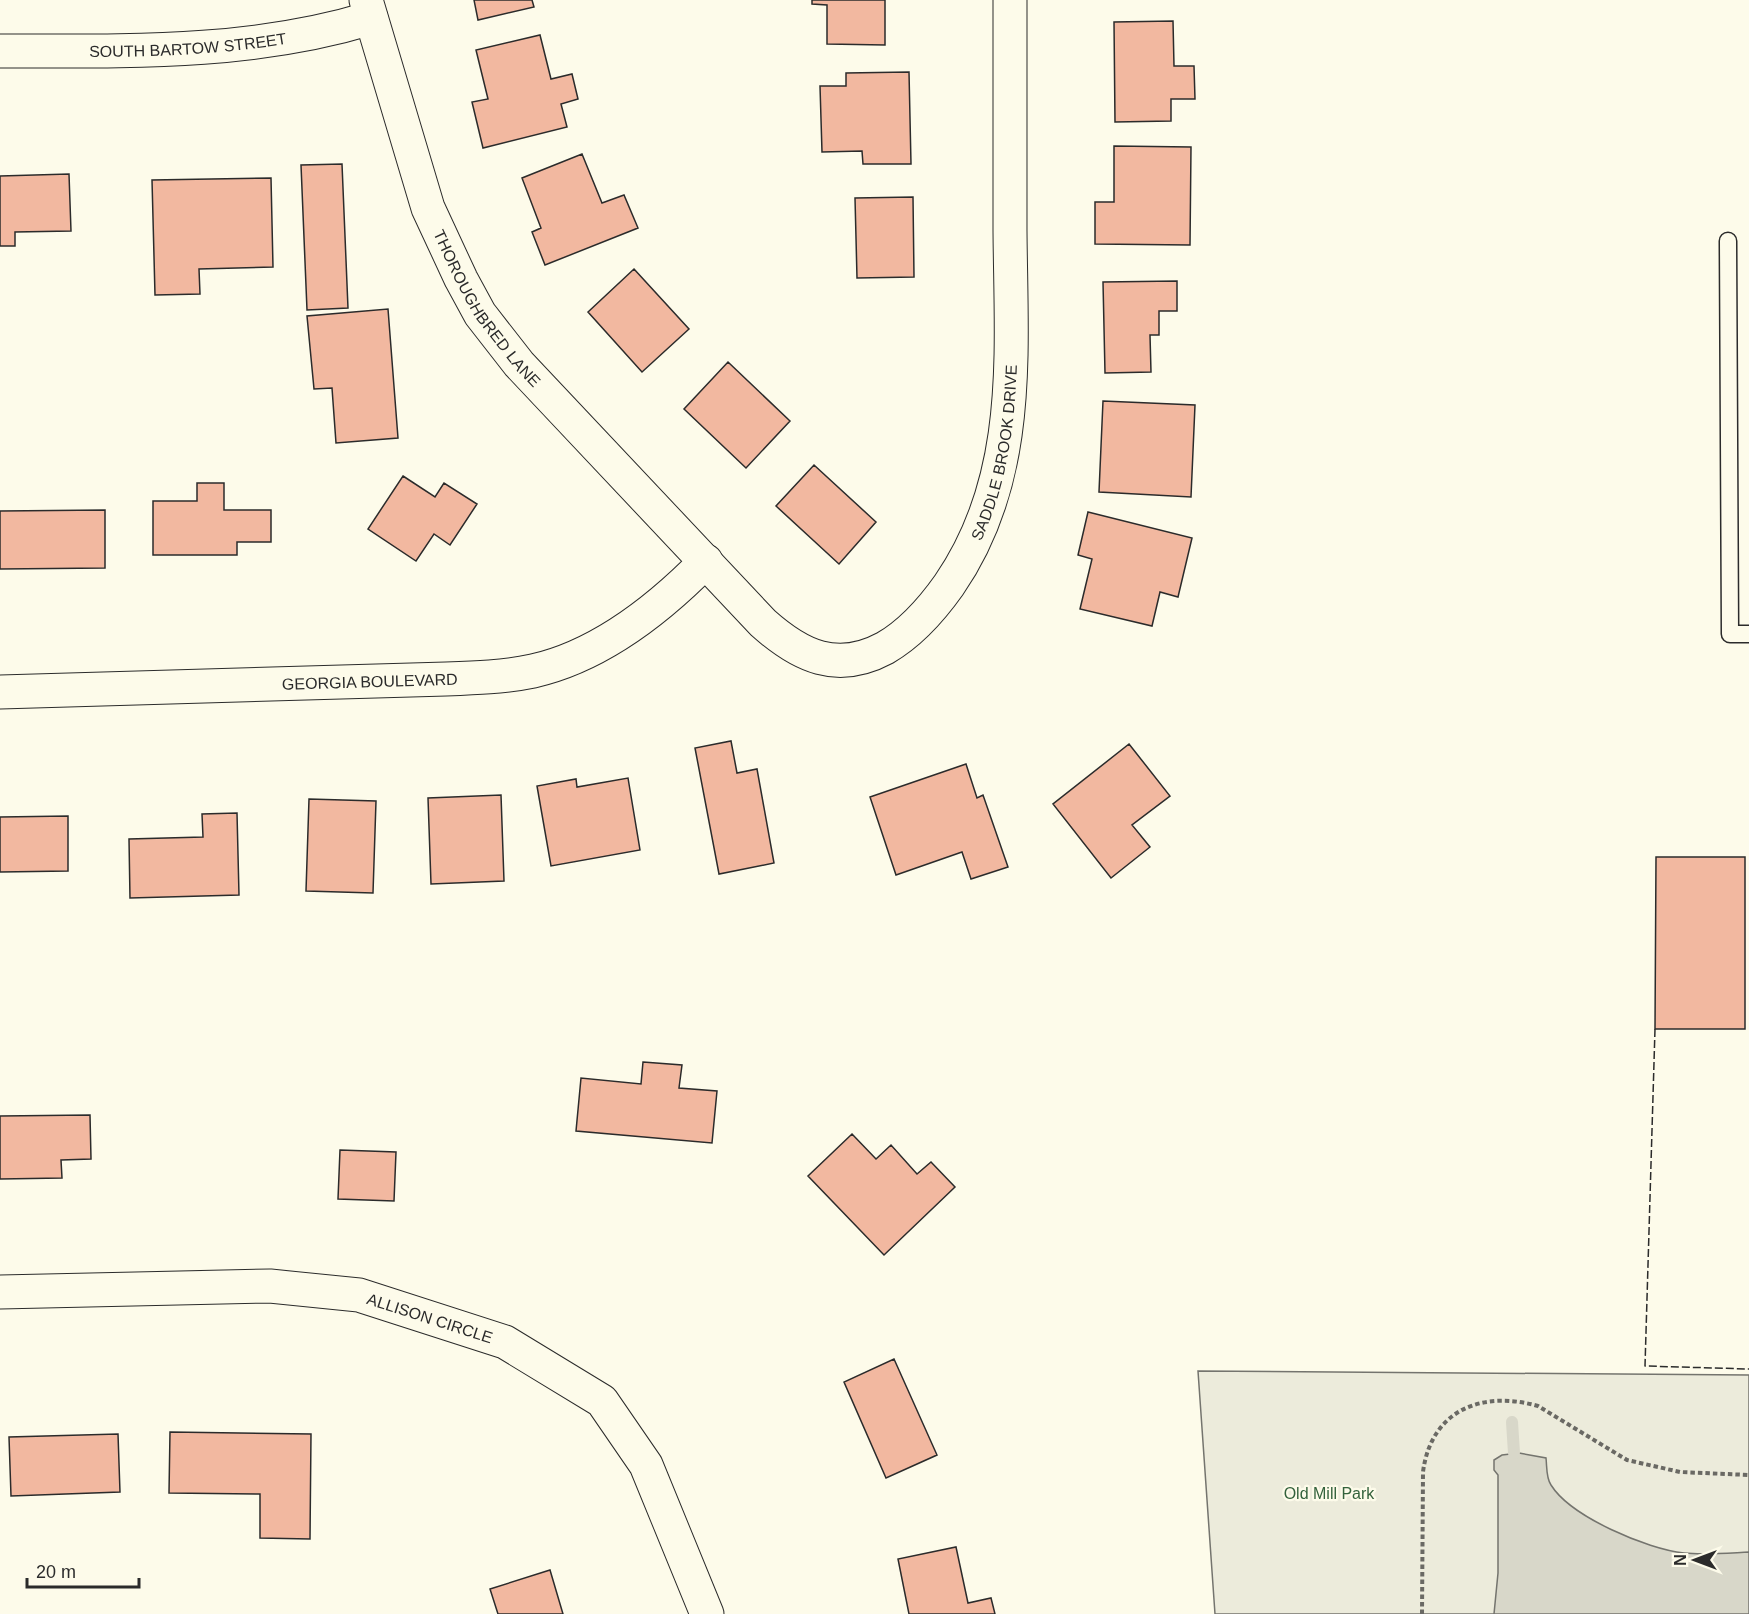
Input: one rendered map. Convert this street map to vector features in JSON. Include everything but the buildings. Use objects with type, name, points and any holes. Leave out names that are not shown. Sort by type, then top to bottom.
[{"type":"street","name":"SADDLE BROOK DRIVE","points":[[706,561],[782,640],[802,653],[825,660],[849,660],[871,655],[893,643],[912,627],[941,595],[968,556],[993,496],[1007,433],[1009,412],[1010,0]]},
{"type":"street","name":"THOROUGHBRED LANE","points":[[368,9],[428,208],[480,314],[519,364],[706,561]]},
{"type":"street","name":"SOUTH BARTOW STREET","points":[[0,51],[222,47],[311,34],[368,9]]},
{"type":"street","name":"GEORGIA BOULEVARD","points":[[0,692],[446,679],[525,672],[572,656],[639,621],[681,587],[706,561]]},
{"type":"street","name":"ALLISON CIRCLE","points":[[0,1292],[270,1286],[359,1295],[505,1342],[602,1401],[646,1465],[707,1614]]},
{"type":"lane","points":[[1728,241],[1730,634],[1749,634]]},
{"type":"path","points":[[1422,1614],[1425,1452],[1431,1437],[1441,1425],[1453,1414],[1467,1408],[1501,1402],[1525,1402],[1538,1406],[1627,1460],[1680,1472],[1749,1475]]},
{"type":"green space","name":"Old Mill Park","points":[[1198,1371],[1749,1375],[1749,1614],[1215,1614]]},
{"type":"shaded area","points":[[1519,1453],[1546,1458],[1549,1482],[1561,1497],[1575,1509],[1611,1530],[1650,1545],[1684,1553],[1749,1552],[1749,1614],[1494,1614],[1498,1573],[1498,1475],[1494,1470],[1494,1460],[1502,1455]]},
{"type":"waterway","points":[[1512,1422],[1514,1453]]},
{"type":"fence","points":[[1655,1029],[1645,1366],[1749,1369]]}]
